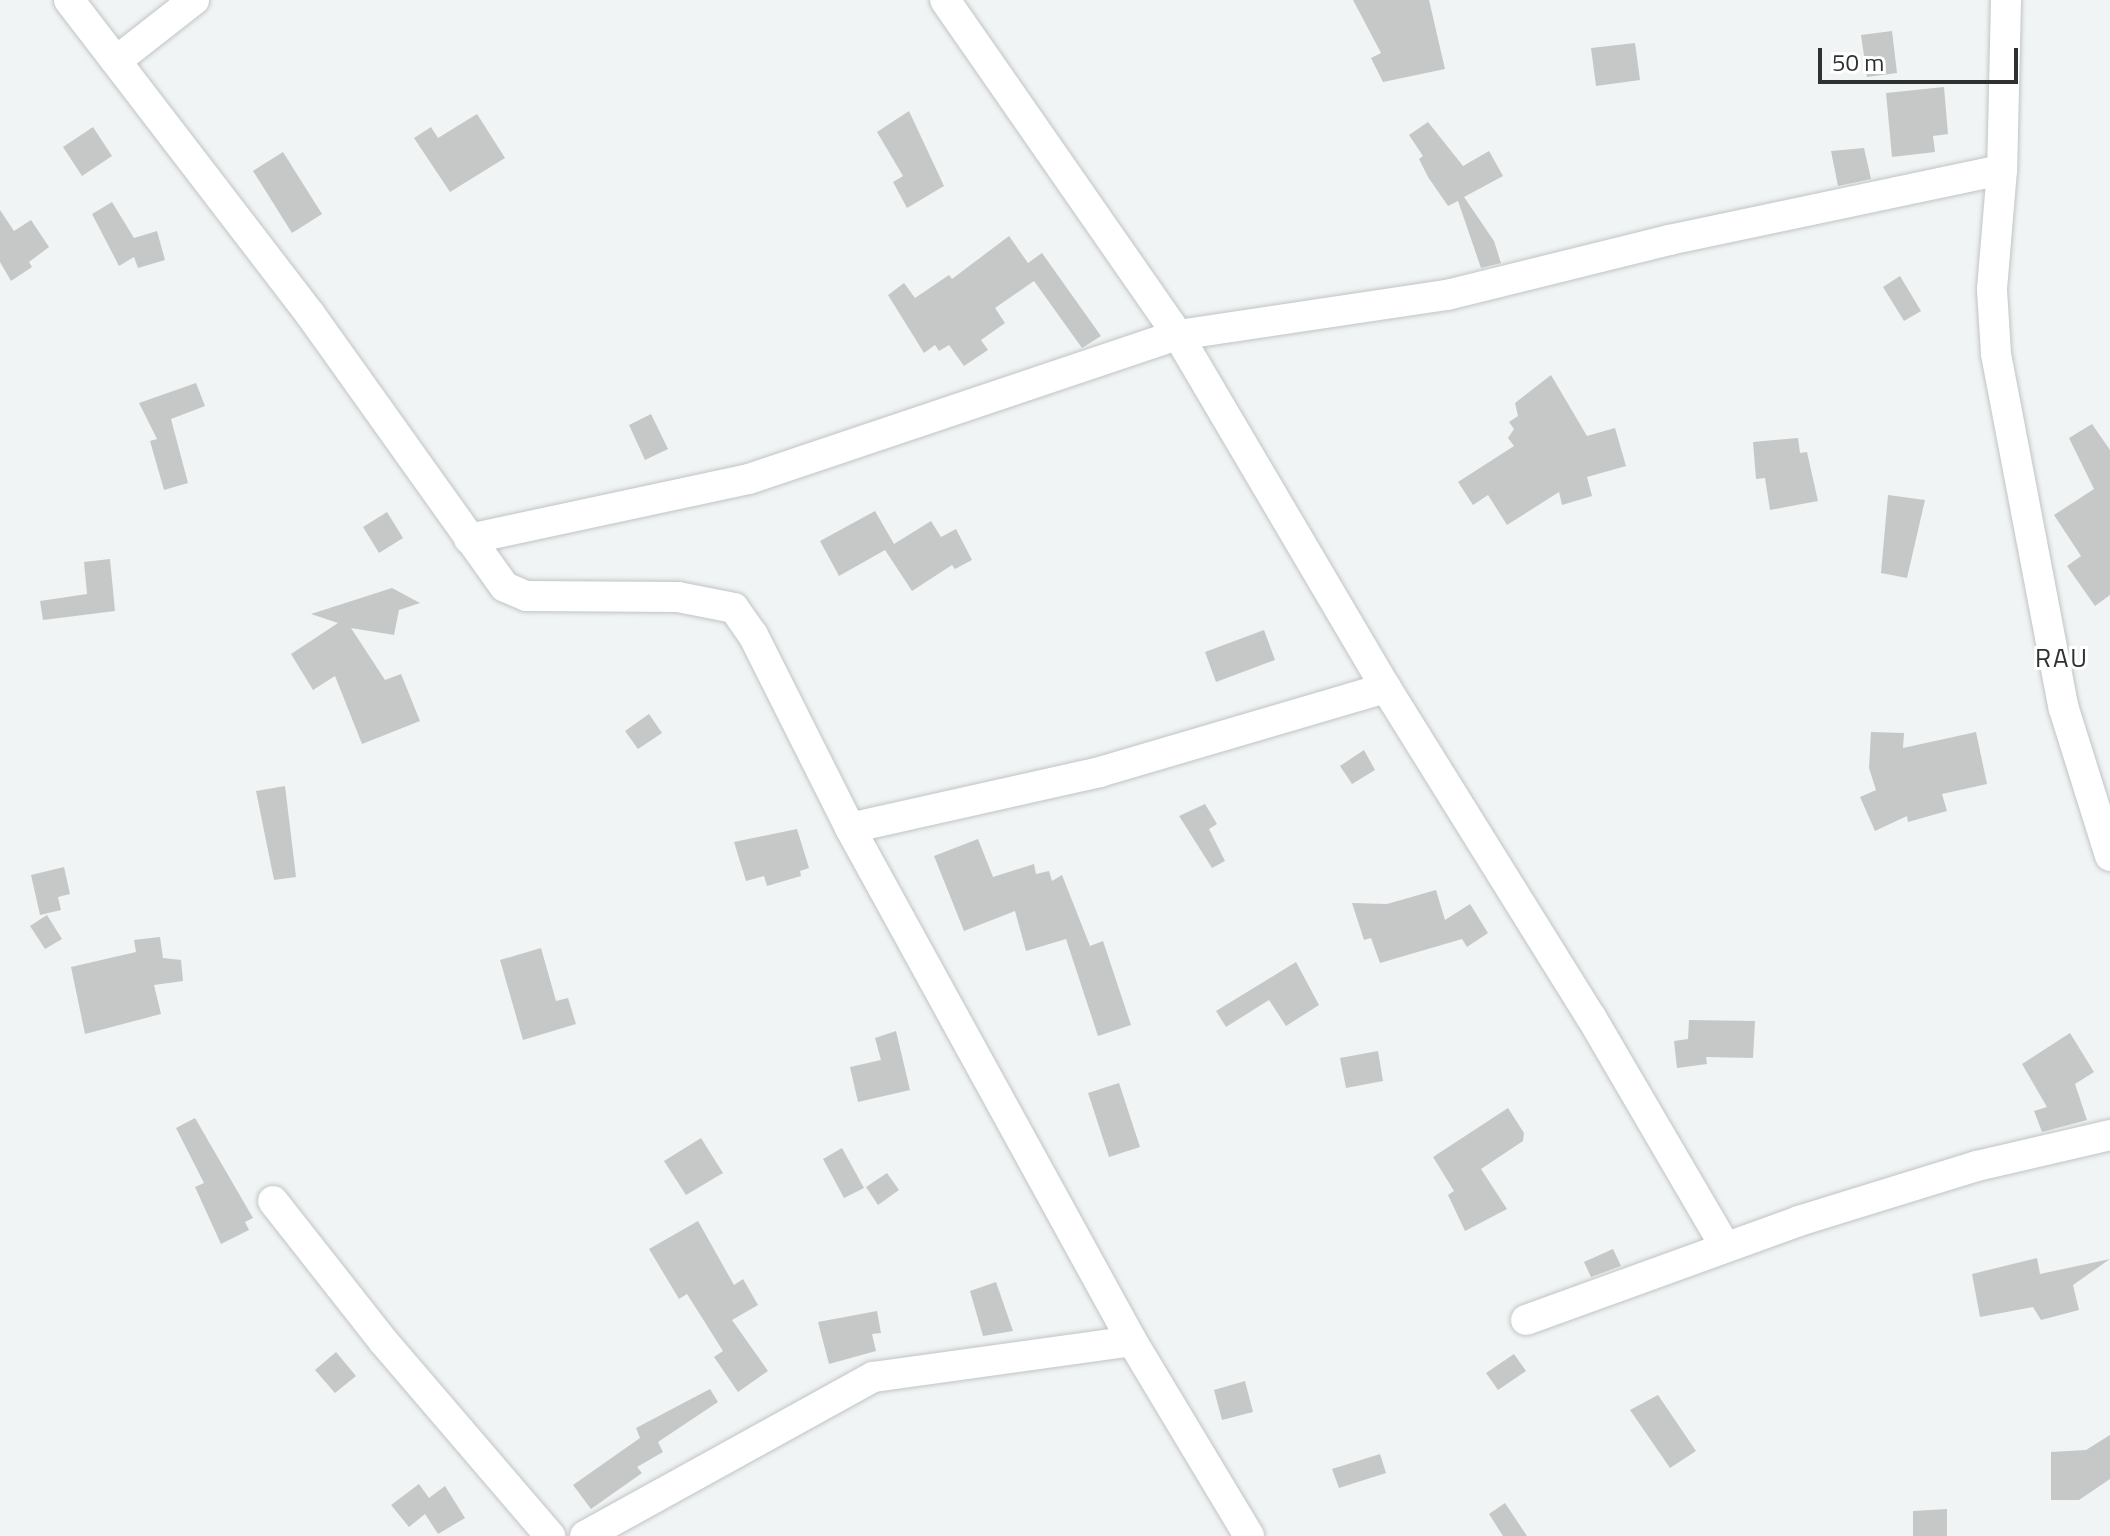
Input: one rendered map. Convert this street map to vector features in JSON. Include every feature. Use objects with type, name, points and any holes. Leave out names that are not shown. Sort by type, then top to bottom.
[{"type":"street","points":[[69,0],[310,314],[505,587],[526,596],[678,597],[734,608],[753,635],[850,828],[1132,1341],[1249,1536]]},
{"type":"street","points":[[116,61],[194,0]]},
{"type":"street","points":[[945,0],[1178,335],[1386,688],[1591,1017],[1724,1245]]},
{"type":"street","points":[[2006,0],[2002,170],[1992,290],[1996,354],[2064,709],[2110,856]]},
{"type":"street","points":[[469,539],[677,496],[811,462],[1178,335],[1447,295],[1711,231],[2002,170]]},
{"type":"street","points":[[850,828],[1100,772],[1386,688]]},
{"type":"street","points":[[1526,1320],[1724,1245],[1977,1166],[2110,1135]]},
{"type":"street","points":[[273,1201],[383,1341],[550,1536]]},
{"type":"street","points":[[585,1536],[873,1377],[1132,1341]]},
{"type":"building","points":[[1353,0],[1429,0],[1445,69],[1383,82],[1371,58],[1381,53]]},
{"type":"building","points":[[1892,31],[1897,73],[1867,77],[1861,35]]},
{"type":"building","points":[[1635,43],[1640,80],[1596,86],[1591,48]]},
{"type":"building","points":[[1944,87],[1948,134],[1933,136],[1935,152],[1892,157],[1886,93]]},
{"type":"building","points":[[909,111],[944,186],[907,208],[893,182],[903,176],[877,132]]},
{"type":"building","points":[[477,114],[505,158],[450,192],[414,138],[431,127],[438,138]]},
{"type":"building","points":[[1428,122],[1463,166],[1489,151],[1503,176],[1464,197],[1494,241],[1501,263],[1481,268],[1458,201],[1448,206],[1428,177],[1419,159],[1423,156],[1409,135]]},
{"type":"building","points":[[93,127],[112,156],[82,176],[63,147]]},
{"type":"building","points":[[1864,148],[1871,179],[1838,186],[1831,151]]},
{"type":"building","points":[[283,152],[322,214],[292,233],[253,171]]},
{"type":"building","points":[[112,202],[134,238],[157,231],[165,260],[138,268],[134,257],[119,266],[92,214]]},
{"type":"building","points":[[0,210],[14,231],[31,220],[49,247],[29,262],[32,267],[11,281],[0,262]]},
{"type":"building","points":[[1009,236],[1028,263],[1042,253],[1101,336],[1082,348],[1034,281],[995,308],[1005,323],[981,340],[988,350],[964,366],[949,345],[939,351],[935,345],[924,353],[888,295],[904,283],[915,298],[949,275],[952,279]]},
{"type":"building","points":[[1900,276],[1921,311],[1904,321],[1883,287]]},
{"type":"building","points":[[1551,375],[1587,436],[1615,428],[1626,466],[1587,477],[1592,496],[1562,505],[1559,492],[1507,525],[1488,495],[1473,505],[1458,482],[1514,446],[1508,438],[1514,429],[1509,422],[1518,416],[1515,403]]},
{"type":"building","points":[[196,383],[205,406],[171,419],[188,483],[164,490],[150,441],[157,439],[139,403]]},
{"type":"building","points":[[651,414],[668,449],[645,460],[629,425]]},
{"type":"building","points":[[2092,424],[2110,450],[2110,595],[2095,606],[2067,566],[2081,556],[2054,515],[2094,489],[2069,438]]},
{"type":"building","points":[[1798,438],[1800,453],[1807,452],[1818,501],[1770,510],[1765,478],[1756,479],[1753,442]]},
{"type":"building","points":[[1888,495],[1925,500],[1907,578],[1881,573]]},
{"type":"building","points":[[875,511],[894,544],[931,521],[941,537],[956,529],[972,560],[955,569],[952,565],[912,591],[885,550],[839,576],[820,541]]},
{"type":"building","points":[[387,512],[403,538],[379,553],[363,527]]},
{"type":"building","points":[[110,559],[115,611],[43,620],[40,601],[87,594],[84,562]]},
{"type":"building","points":[[392,588],[420,603],[399,610],[394,635],[351,628],[385,680],[401,674],[420,721],[362,744],[335,676],[313,690],[291,654],[338,623],[311,614]]},
{"type":"building","points":[[1264,630],[1275,660],[1216,682],[1205,652]]},
{"type":"building","points":[[649,714],[662,733],[638,749],[625,731]]},
{"type":"building","points":[[1871,732],[1904,733],[1903,748],[1976,732],[1987,784],[1942,794],[1947,811],[1908,822],[1907,816],[1875,831],[1860,797],[1876,790],[1869,768]]},
{"type":"building","points":[[1364,750],[1375,770],[1352,784],[1340,766]]},
{"type":"building","points":[[285,786],[296,877],[274,880],[256,791]]},
{"type":"building","points":[[1205,804],[1217,824],[1209,829],[1225,861],[1212,868],[1179,816]]},
{"type":"building","points":[[797,829],[809,868],[800,871],[801,876],[767,886],[764,876],[746,881],[734,842]]},
{"type":"building","points":[[978,839],[993,877],[1034,864],[1036,874],[1049,871],[1052,881],[1062,875],[1090,946],[1103,941],[1131,1025],[1098,1036],[1066,939],[1026,951],[1015,911],[964,931],[934,856]]},
{"type":"building","points":[[64,867],[70,894],[58,897],[61,910],[40,915],[31,875]]},
{"type":"building","points":[[1436,890],[1445,920],[1470,904],[1488,933],[1467,947],[1462,939],[1380,963],[1371,938],[1364,940],[1352,903],[1387,904]]},
{"type":"building","points":[[47,915],[62,939],[45,949],[30,926]]},
{"type":"building","points":[[160,937],[163,958],[181,960],[183,981],[154,985],[161,1014],[85,1034],[71,967],[136,952],[134,940]]},
{"type":"building","points":[[541,948],[556,1001],[568,998],[576,1024],[523,1040],[500,960]]},
{"type":"building","points":[[1296,962],[1319,1005],[1286,1026],[1269,1000],[1226,1027],[1216,1011]]},
{"type":"building","points":[[1689,1020],[1755,1021],[1753,1058],[1706,1057],[1707,1064],[1677,1068],[1674,1041],[1688,1039]]},
{"type":"building","points":[[896,1031],[910,1090],[858,1102],[850,1067],[881,1060],[875,1038]]},
{"type":"building","points":[[2070,1033],[2094,1072],[2075,1084],[2087,1120],[2042,1132],[2034,1111],[2047,1107],[2022,1064]]},
{"type":"building","points":[[1378,1051],[1383,1081],[1346,1088],[1340,1058]]},
{"type":"building","points":[[1119,1083],[1140,1147],[1109,1157],[1088,1093]]},
{"type":"building","points":[[1508,1108],[1524,1133],[1523,1141],[1481,1169],[1507,1209],[1465,1231],[1448,1195],[1454,1191],[1433,1157]]},
{"type":"building","points":[[195,1118],[253,1218],[245,1222],[249,1230],[221,1244],[195,1187],[204,1183],[176,1128]]},
{"type":"building","points":[[701,1138],[723,1173],[686,1195],[664,1161]]},
{"type":"building","points":[[842,1148],[864,1188],[844,1198],[823,1159]]},
{"type":"building","points":[[887,1173],[899,1190],[878,1205],[866,1187]]},
{"type":"building","points":[[698,1221],[734,1285],[743,1279],[758,1305],[732,1320],[768,1371],[738,1392],[714,1357],[723,1351],[687,1294],[679,1299],[649,1249]]},
{"type":"building","points":[[1613,1249],[1621,1266],[1591,1277],[1584,1262]]},
{"type":"building","points":[[2037,1258],[2040,1274],[2110,1259],[2073,1285],[2079,1310],[2041,1320],[2033,1307],[1980,1317],[1972,1274]]},
{"type":"building","points":[[996,1282],[1013,1331],[983,1336],[970,1291]]},
{"type":"building","points":[[877,1311],[881,1333],[872,1334],[876,1351],[829,1364],[818,1322]]},
{"type":"building","points":[[336,1352],[356,1376],[335,1393],[315,1370]]},
{"type":"building","points":[[1514,1354],[1526,1371],[1498,1390],[1486,1373]]},
{"type":"building","points":[[1245,1381],[1253,1412],[1222,1420],[1214,1390]]},
{"type":"building","points":[[710,1389],[718,1402],[658,1442],[663,1452],[637,1467],[642,1473],[591,1509],[573,1485],[640,1438],[636,1428]]},
{"type":"building","points":[[1658,1395],[1696,1451],[1670,1468],[1630,1410]]},
{"type":"building","points":[[2110,1435],[2110,1479],[2079,1500],[2051,1500],[2051,1452],[2086,1450]]},
{"type":"building","points":[[1380,1454],[1386,1473],[1339,1488],[1332,1469]]},
{"type":"building","points":[[419,1484],[429,1498],[445,1486],[465,1518],[438,1534],[425,1514],[409,1527],[391,1505]]},
{"type":"building","points":[[1505,1503],[1527,1536],[1503,1536],[1489,1514]]},
{"type":"building","points":[[1947,1509],[1947,1536],[1913,1536],[1913,1511]]},
{"type":"district","name":"RAU","points":[[2062,658]]}]
